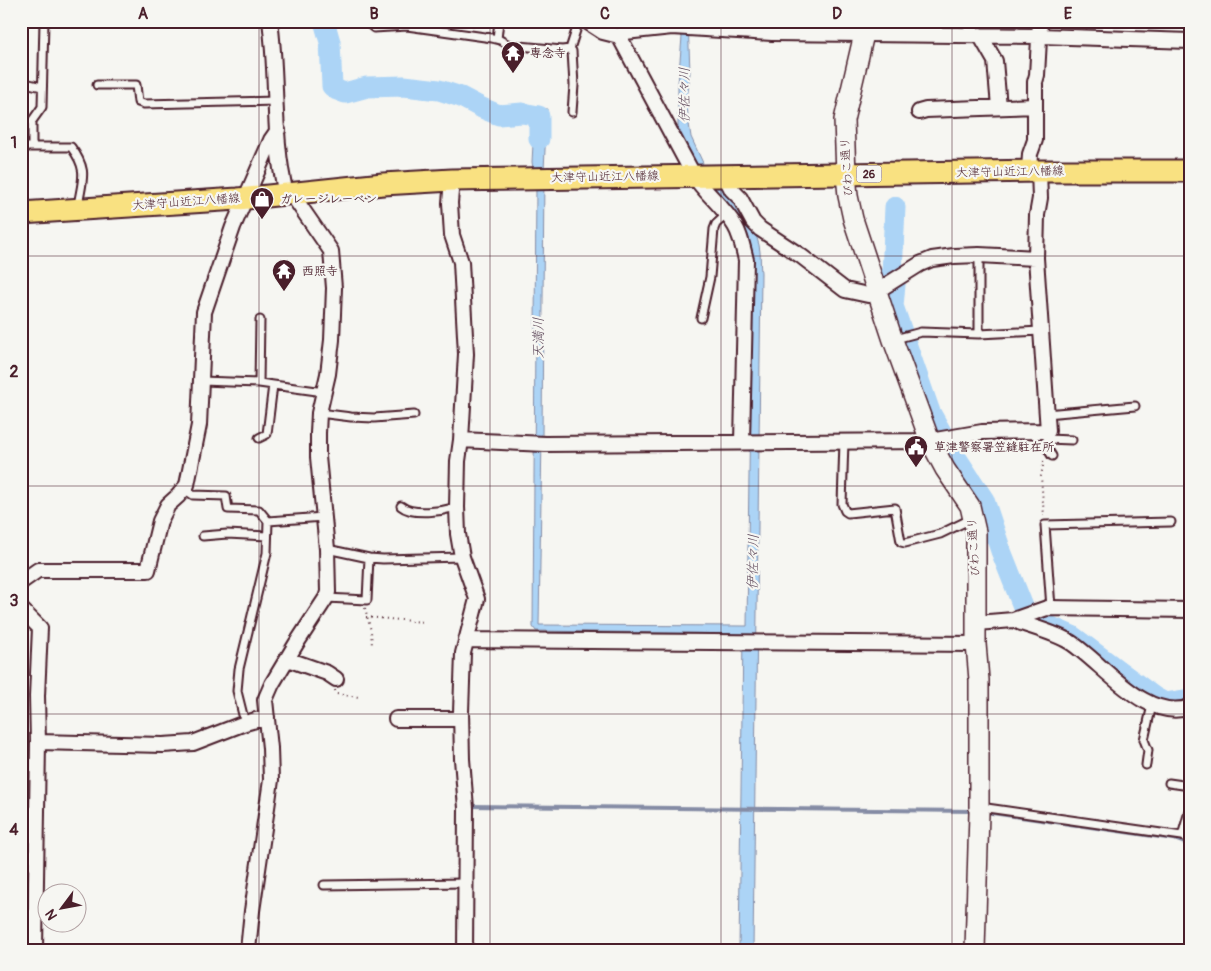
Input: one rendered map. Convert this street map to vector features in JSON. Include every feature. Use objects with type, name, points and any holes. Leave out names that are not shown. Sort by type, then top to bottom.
[{"type":"main road","name":"大津守山近江八幡線","points":[[21,213],[246,198],[452,180],[1034,171],[1190,171]]},
{"type":"street","points":[[248,950],[271,780],[265,700],[287,659],[328,592],[327,548],[318,457],[319,413],[328,374],[332,340],[334,288],[330,251],[288,193],[280,166],[274,52],[270,21]]},
{"type":"street","points":[[586,21],[603,32],[619,36],[625,32],[673,25],[691,28],[772,33],[866,28],[980,35],[1190,41]]},
{"type":"street","points":[[461,440],[545,444],[930,440],[982,432],[1047,435],[1036,258],[1037,215],[1040,198],[1030,154],[1035,140],[1035,82],[1040,21]]},
{"type":"street","name":"びわこ通り","points":[[866,28],[844,120],[846,174],[853,219],[893,340],[930,440],[970,506],[976,532],[976,644],[979,680],[975,950]]},
{"type":"street","points":[[980,35],[995,61],[999,107]]},
{"type":"street","points":[[619,36],[694,176],[736,215],[752,222],[802,256],[845,290],[868,294],[877,291],[920,264],[932,259],[979,255],[1036,258]]},
{"type":"street","points":[[918,112],[926,110],[1034,106]]},
{"type":"street","points":[[21,582],[38,570],[148,570],[160,522],[168,505],[187,485],[199,425],[204,312],[234,227],[271,140],[278,130]]},
{"type":"street","points":[[725,176],[746,260],[743,442]]},
{"type":"street","points":[[452,180],[450,203],[451,227],[461,262],[466,354],[458,461],[457,507],[462,557],[477,599],[463,653],[461,719],[466,808],[466,950]]},
{"type":"street","points":[[977,623],[1013,620],[1051,608],[1190,610]]},
{"type":"street","points":[[21,609],[40,628],[37,696],[35,950]]},
{"type":"street","points":[[1013,620],[1070,642],[1152,705],[1170,709],[1190,707]]},
{"type":"street","points":[[466,640],[976,644]]},
{"type":"street","points":[[287,659],[327,673],[335,678]]},
{"type":"street","points":[[38,742],[163,745],[193,743],[245,723],[267,717]]},
{"type":"street","points":[[396,719],[461,719]]},
{"type":"lane","points":[[32,147],[32,120],[42,107],[44,21]]},
{"type":"lane","points":[[369,21],[369,24],[374,28],[407,26],[497,39],[509,45],[562,50],[570,49]]},
{"type":"lane","points":[[497,39],[499,21]]},
{"type":"lane","points":[[572,112],[574,75],[572,52],[570,49],[579,21]]},
{"type":"lane","points":[[21,82],[42,87]]},
{"type":"lane","points":[[97,85],[136,85],[138,102],[144,104],[277,101]]},
{"type":"lane","points":[[21,147],[71,147],[75,151],[84,170],[78,209]]},
{"type":"lane","points":[[701,318],[710,277],[714,229],[716,224],[736,215]]},
{"type":"lane","points":[[979,255],[980,334]]},
{"type":"lane","points":[[259,383],[260,320]]},
{"type":"lane","points":[[893,340],[921,332],[980,334],[1041,331]]},
{"type":"lane","points":[[201,381],[274,384],[324,392]]},
{"type":"lane","points":[[258,438],[266,434],[274,384]]},
{"type":"lane","points":[[1046,414],[1135,406]]},
{"type":"lane","points":[[319,413],[374,418],[414,415]]},
{"type":"lane","points":[[1052,456],[1047,448],[1047,435],[1072,440]]},
{"type":"lane","points":[[844,441],[842,504],[844,511],[848,513],[895,508],[901,542],[906,543],[940,534],[973,517]]},
{"type":"lane","points":[[184,489],[193,495],[226,496],[228,509],[259,510],[268,521],[267,553],[239,669],[237,691],[245,723]]},
{"type":"lane","points":[[401,506],[404,509],[420,512],[444,511],[457,507]]},
{"type":"lane","points":[[268,521],[324,517]]},
{"type":"lane","points":[[1051,608],[1045,525],[1171,522]]},
{"type":"lane","points":[[203,536],[227,534],[267,536]]},
{"type":"lane","points":[[327,548],[383,560],[462,557]]},
{"type":"lane","points":[[326,598],[367,600],[368,558]]},
{"type":"lane","points":[[1146,766],[1148,750],[1144,740],[1152,705]]},
{"type":"lane","points":[[1169,783],[1190,786]]},
{"type":"lane","points":[[978,806],[1190,838]]},
{"type":"lane","points":[[1182,836],[1190,808]]},
{"type":"lane","points":[[324,885],[466,883]]},
{"type":"path","points":[[1045,525],[1041,476],[1047,448]]},
{"type":"path","points":[[364,601],[366,618],[371,631],[372,645]]},
{"type":"path","points":[[366,618],[424,622]]},
{"type":"path","points":[[335,678],[336,694],[359,697]]},
{"type":"water","name":"伊佐々川","points":[[688,21],[690,72],[687,101],[688,117],[691,137],[703,163],[694,169],[678,131],[678,84],[682,37],[678,31]]},
{"type":"water","name":"伊佐々川","points":[[535,108],[547,109],[544,170],[539,625],[747,626],[751,324],[750,256],[711,190],[718,183],[748,219],[759,245],[761,273],[753,950],[739,950],[743,634],[536,631],[533,627],[536,186],[532,162]]},
{"type":"waterway","name":"天満川","points":[[324,21],[330,42],[332,86],[337,90],[345,93],[367,87],[404,86],[439,90],[461,97],[499,115],[522,113],[539,116],[539,139]]},
{"type":"waterway","points":[[895,207],[892,275],[895,285],[893,306],[930,412],[950,448],[984,500],[1001,551],[1024,609],[1030,618],[1072,636],[1154,697],[1165,703],[1190,699]]},
{"type":"waterway","points":[[460,639],[464,621]]},
{"type":"waterway","points":[[468,806],[973,811]]},
{"type":"waterway","points":[[985,812],[1174,839],[1190,845]]},
{"type":"waterway","points":[[1187,878],[1190,857]]},
{"type":"place","name":"専念寺","points":[[513,74]]},
{"type":"place","name":"ガレージレーベン","points":[[262,220]]},
{"type":"place","name":"西照寺","points":[[284,292]]},
{"type":"place","name":"草津警察署笠縫駐在所","points":[[916,468]]}]
